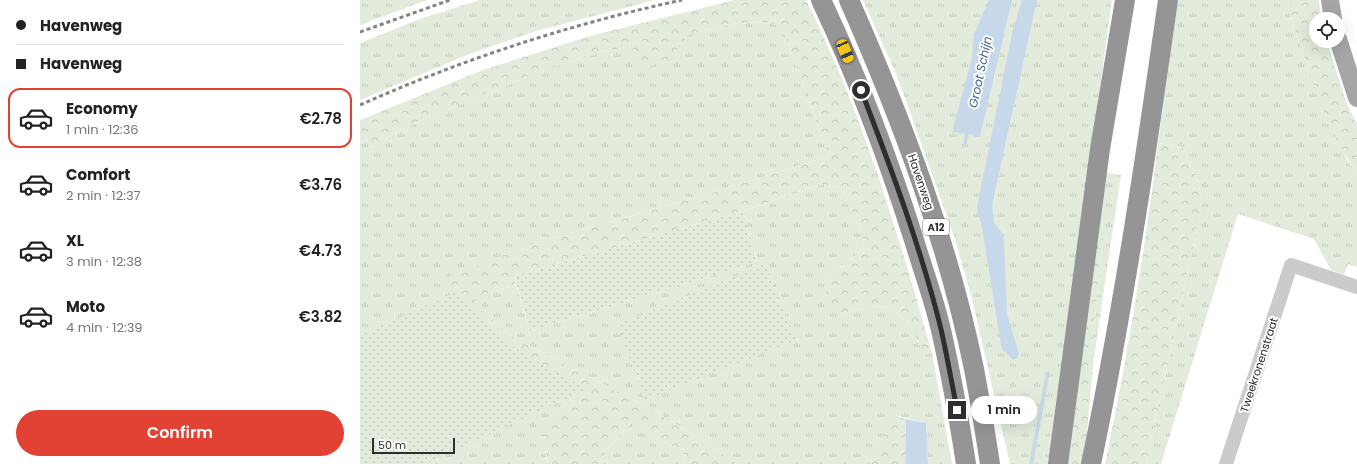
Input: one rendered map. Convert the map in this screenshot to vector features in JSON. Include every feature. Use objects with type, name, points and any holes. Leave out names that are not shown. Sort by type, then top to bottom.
[{"type":"highway","name":"Havenweg","points":[[849,0],[906,140],[949,271],[974,368],[990,464]]},
{"type":"highway","points":[[1058,464],[1100,149],[1125,0]]},
{"type":"highway","points":[[1091,464],[1110,365],[1147,148],[1168,0]]},
{"type":"highway","name":"A12","points":[[821,1],[848,57],[878,134],[895,180],[927,279],[941,328],[966,464]]},
{"type":"main road","points":[[1330,0],[1332,12]]},
{"type":"main road","points":[[1341,48],[1357,98]]},
{"type":"street","name":"Tweekronenstraat","points":[[1226,464],[1291,265],[1357,287]]},
{"type":"green space","points":[[360,0],[427,0],[360,25]]},
{"type":"green space","points":[[480,0],[655,0],[536,31],[467,55],[360,100],[360,43],[420,19]]},
{"type":"green space","points":[[735,0],[806,0],[826,42],[862,129],[892,218],[932,353],[924,354],[909,323],[900,317],[894,309],[877,306],[842,313],[835,312],[826,290],[824,280],[852,258],[861,248],[864,241],[843,188],[822,184],[743,211],[514,276],[516,285],[474,297],[480,309],[510,335],[663,416],[708,443],[737,464],[685,464],[683,452],[631,423],[608,448],[598,464],[548,464],[542,431],[551,418],[576,394],[481,340],[453,297],[445,278],[536,243],[722,190],[829,156],[786,37],[773,22],[739,23],[689,34],[667,61],[645,67],[632,49],[627,47],[604,51],[541,71],[405,127],[371,148],[360,128],[360,120],[483,70],[590,36]]},
{"type":"green space","points":[[863,0],[1112,0],[1048,464],[1010,464],[971,295],[952,230],[897,76]]},
{"type":"green space","points":[[1178,0],[1288,0],[1290,15],[1323,108],[1347,160],[1357,173],[1357,267],[1348,264],[1344,275],[1331,270],[1314,239],[1238,214],[1161,464],[1146,464],[1202,205],[1198,182],[1182,147],[1158,143]]},
{"type":"green space","points":[[1288,0],[1319,0],[1320,12],[1309,12],[1309,48],[1329,48],[1346,102],[1357,124],[1357,173],[1345,155],[1326,117],[1290,15]]},
{"type":"green space","points":[[774,22],[786,37],[829,156],[722,190],[536,243],[445,279],[576,394],[551,418],[545,453],[548,464],[360,464],[360,128],[371,148],[405,127],[541,71],[604,51],[627,47],[667,60],[689,34],[739,23]]},
{"type":"green space","points":[[1158,143],[1182,147],[1198,182],[1202,205],[1146,464],[1105,464],[1135,304]]},
{"type":"green space","points":[[1103,172],[1121,175],[1094,357],[1091,356],[1103,239],[1096,227]]},
{"type":"green space","points":[[822,184],[843,188],[864,241],[861,248],[852,258],[824,280],[842,313],[877,306],[894,309],[900,317],[909,323],[924,354],[932,353],[952,464],[928,464],[926,423],[895,415],[870,464],[737,464],[708,443],[663,416],[510,335],[480,309],[473,297],[516,285],[530,331],[757,262],[743,211]]},
{"type":"green space","points":[[743,211],[757,262],[530,331],[514,276]]},
{"type":"green space","points":[[1096,227],[1103,239],[1091,356],[1094,357],[1084,464],[1064,464]]},
{"type":"green space","points":[[766,264],[796,340],[645,400],[617,324]]},
{"type":"green space","points":[[458,291],[480,318],[499,336],[523,353],[587,389],[426,464],[360,464],[360,335]]},
{"type":"green space","points":[[894,415],[906,419],[905,464],[870,464]]},
{"type":"green space","points":[[631,423],[683,452],[685,464],[598,464],[608,448]]},
{"type":"water","points":[[989,0],[1012,0],[980,136],[952,132],[972,58],[974,34]]},
{"type":"water","points":[[1022,0],[1037,0],[992,205],[994,223],[1003,234],[1007,314],[1019,354],[1017,358],[1013,360],[1003,350],[1001,345],[981,222],[978,216],[977,207],[1013,29]]},
{"type":"water","points":[[1050,371],[1033,464],[1029,464],[1046,372]]},
{"type":"water","points":[[906,419],[926,423],[928,464],[905,464]]},
{"type":"waterway","name":"Groot Schijn","points":[[965,144],[967,131]]},
{"type":"railway","points":[[360,32],[450,0]]},
{"type":"railway","points":[[360,105],[399,88],[518,44],[599,20],[682,0]]},
{"type":"route","points":[[861,90],[895,180],[927,279],[941,328],[957,410]]}]
